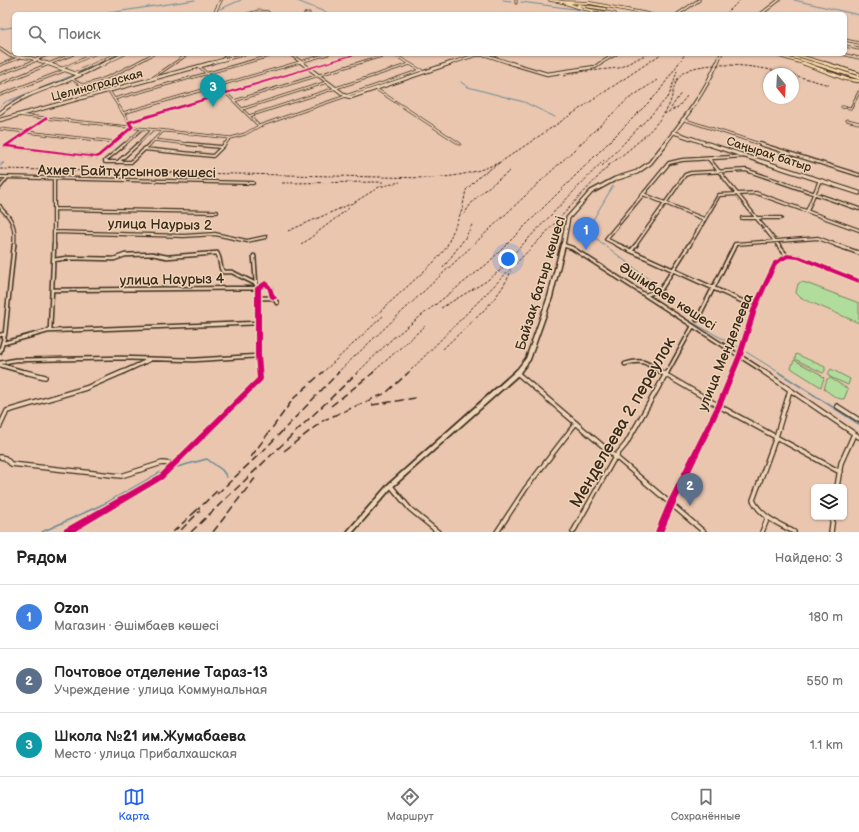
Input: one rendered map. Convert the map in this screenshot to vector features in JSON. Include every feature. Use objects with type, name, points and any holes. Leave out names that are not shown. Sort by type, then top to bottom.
[{"type":"main road","points":[[550,0],[621,12]]},
{"type":"main road","points":[[561,2],[590,3],[637,12]]},
{"type":"main road","points":[[561,2],[587,10],[601,12]]},
{"type":"main road","points":[[590,3],[586,4],[594,7]]},
{"type":"main road","points":[[587,10],[583,8],[594,7]]},
{"type":"main road","points":[[779,56],[851,79],[852,76],[848,74]]},
{"type":"main road","points":[[789,56],[859,78]]},
{"type":"main road","points":[[800,56],[859,74]]},
{"type":"main road","points":[[839,76],[859,81]]},
{"type":"street","points":[[215,12],[221,0]]},
{"type":"street","points":[[681,12],[699,0]]},
{"type":"street","points":[[764,12],[779,0]]},
{"type":"street","points":[[255,12],[268,12]]},
{"type":"street","points":[[847,40],[859,43]]},
{"type":"street","points":[[847,46],[859,49]]},
{"type":"street","points":[[0,49],[10,56],[36,60],[76,74],[119,56]]},
{"type":"street","points":[[847,55],[859,58]]},
{"type":"street","points":[[0,74],[45,56]]},
{"type":"street","points":[[0,84],[68,56]]},
{"type":"street","points":[[61,69],[90,56]]},
{"type":"street","points":[[0,113],[8,105],[72,79],[76,74],[112,56]]},
{"type":"street","points":[[72,79],[80,84],[88,84],[127,70],[150,56]]},
{"type":"street","points":[[151,80],[152,77],[185,56]]},
{"type":"street","points":[[222,60],[225,56]]},
{"type":"street","name":"Целиноградская","points":[[0,120],[237,56]]},
{"type":"street","points":[[114,99],[270,56]]},
{"type":"street","points":[[294,56],[347,96],[376,89],[473,56]]},
{"type":"street","points":[[123,113],[321,56]]},
{"type":"street","points":[[128,122],[351,56]]},
{"type":"street","points":[[234,101],[381,56]]},
{"type":"street","points":[[396,56],[421,70],[427,71]]},
{"type":"street","points":[[488,56],[547,74],[595,67],[613,56]]},
{"type":"street","name":"Байзақ батыр көшесі","points":[[350,532],[390,486],[517,372],[528,359],[550,297],[568,218],[591,192],[615,179],[637,172],[650,163],[682,119],[695,104],[711,78],[720,56]]},
{"type":"street","points":[[0,65],[22,57]]},
{"type":"street","points":[[249,116],[410,64]]},
{"type":"street","points":[[199,66],[259,126]]},
{"type":"street","points":[[0,95],[66,70]]},
{"type":"street","points":[[17,115],[231,138],[245,134],[259,126],[421,70]]},
{"type":"street","points":[[242,109],[327,82]]},
{"type":"street","points":[[376,89],[460,144]]},
{"type":"street","points":[[109,91],[132,127]]},
{"type":"street","points":[[842,108],[851,108],[859,92]]},
{"type":"street","points":[[46,118],[5,146],[97,157],[132,127]]},
{"type":"street","points":[[682,119],[859,175]]},
{"type":"street","points":[[847,120],[859,123]]},
{"type":"street","points":[[142,128],[105,162],[131,162],[164,131]]},
{"type":"street","points":[[0,129],[115,142]]},
{"type":"street","points":[[118,162],[153,130]]},
{"type":"street","name":"Саңырақ батыр","points":[[673,132],[859,193]]},
{"type":"street","points":[[144,149],[213,156],[231,138]]},
{"type":"street","points":[[154,140],[221,147]]},
{"type":"street","points":[[747,156],[743,158],[682,160],[669,163],[606,239],[756,307]]},
{"type":"street","points":[[709,159],[787,256],[798,258],[859,282]]},
{"type":"street","points":[[631,251],[685,175],[692,172],[746,170],[859,209]]},
{"type":"street","name":"Ахмет Байтұрсынов көшесі","points":[[0,177],[253,183]]},
{"type":"street","points":[[0,186],[8,177]]},
{"type":"street","points":[[50,331],[54,260],[54,179]]},
{"type":"street","points":[[807,211],[820,180]]},
{"type":"street","points":[[645,296],[661,289],[719,195],[756,193],[859,230]]},
{"type":"street","points":[[642,194],[704,219]]},
{"type":"street","points":[[0,206],[1,212],[9,217],[15,232],[4,343],[0,352]]},
{"type":"street","points":[[54,209],[217,212]]},
{"type":"street","points":[[742,218],[781,218]]},
{"type":"street","name":"улица Наурыз 2","points":[[54,232],[184,236],[215,234],[247,241],[266,237]]},
{"type":"street","points":[[697,320],[736,244],[818,238],[859,253]]},
{"type":"street","name":"Әшімбаев көшесі","points":[[563,245],[572,248],[645,296],[740,355],[859,437]]},
{"type":"street","points":[[54,260],[67,258],[114,259],[125,255],[152,254],[167,257],[217,253],[220,258],[220,268],[223,272],[237,274],[256,284]]},
{"type":"street","points":[[67,532],[161,477],[221,419],[260,378],[258,356],[258,288],[256,284],[254,256]]},
{"type":"street","name":"улица Менделеева","points":[[659,532],[670,504],[719,406],[740,355],[756,307],[775,263],[787,256]]},
{"type":"street","points":[[258,288],[265,283],[271,289],[271,295],[277,303]]},
{"type":"street","name":"улица Наурыз 4","points":[[53,290],[258,288]]},
{"type":"street","points":[[258,298],[274,298]]},
{"type":"street","points":[[4,343],[50,331],[258,323]]},
{"type":"street","name":"Менделеева 2 переулок","points":[[574,532],[615,457],[626,444],[693,326]]},
{"type":"street","points":[[0,335],[5,334]]},
{"type":"street","points":[[0,364],[15,360],[122,358],[150,360],[193,360],[258,356]]},
{"type":"street","points":[[0,426],[7,412],[58,395],[86,388],[150,360]]},
{"type":"street","points":[[625,364],[636,360],[642,361],[719,406],[840,472]]},
{"type":"street","points":[[0,364],[45,377]]},
{"type":"street","points":[[517,372],[704,532]]},
{"type":"street","points":[[790,389],[776,437],[753,500],[755,506],[768,518],[794,532]]},
{"type":"street","points":[[837,406],[859,420]]},
{"type":"street","points":[[497,532],[526,488],[576,423]]},
{"type":"street","points":[[838,484],[841,463],[854,434]]},
{"type":"street","points":[[0,458],[5,458],[11,464],[121,476],[162,463],[173,464]]},
{"type":"street","points":[[390,486],[410,509],[438,532]]},
{"type":"street","points":[[762,532],[768,518]]},
{"type":"street","points":[[831,532],[833,520]]},
{"type":"green space","points":[[801,282],[859,303],[859,323],[801,298],[796,293],[798,284]]},
{"type":"green space","points":[[796,354],[825,367],[825,371],[823,373],[795,359]]},
{"type":"green space","points":[[794,360],[820,374],[824,378],[821,387],[791,368]]},
{"type":"green space","points":[[831,369],[850,379],[848,385],[830,377],[828,374]]},
{"type":"green space","points":[[830,378],[848,389],[844,399],[836,397],[824,389],[827,379]]},
{"type":"waterway","points":[[115,12],[195,0]]},
{"type":"waterway","points":[[220,9],[241,0]]},
{"type":"waterway","points":[[295,0],[325,12]]},
{"type":"waterway","points":[[503,0],[511,1]]},
{"type":"waterway","points":[[794,0],[846,12]]},
{"type":"waterway","points":[[521,2],[597,12]]},
{"type":"waterway","points":[[629,9],[644,12]]},
{"type":"waterway","points":[[847,12],[859,15]]},
{"type":"waterway","points":[[0,29],[12,27]]},
{"type":"waterway","points":[[8,101],[74,75],[116,56]]},
{"type":"waterway","points":[[804,56],[824,62]]},
{"type":"waterway","points":[[827,63],[859,72]]},
{"type":"waterway","points":[[461,82],[468,87],[524,102],[555,117]]},
{"type":"waterway","points":[[0,106],[7,101]]},
{"type":"waterway","points":[[0,163],[4,163],[0,166]]},
{"type":"waterway","points":[[613,186],[591,223],[590,230],[593,236],[655,284],[652,297],[664,306]]},
{"type":"waterway","points":[[673,312],[740,348]]},
{"type":"waterway","points":[[743,350],[780,373]]},
{"type":"waterway","points":[[778,372],[859,424]]},
{"type":"waterway","points":[[173,468],[207,459],[222,470],[227,477]]},
{"type":"waterway","points":[[42,532],[108,502],[168,468]]},
{"type":"railway","points":[[728,12],[740,0]]},
{"type":"railway","points":[[564,76],[578,72],[619,68],[643,56]]},
{"type":"railway","points":[[373,318],[434,262],[446,248],[462,210],[466,190],[480,176],[658,56]]},
{"type":"railway","points":[[357,373],[393,338],[487,264],[658,93],[684,56]]},
{"type":"railway","points":[[608,166],[624,154],[655,125],[667,109],[677,80],[683,73],[693,68],[719,65],[735,65],[763,69]]},
{"type":"railway","points":[[602,166],[669,96],[677,71]]},
{"type":"railway","points":[[799,77],[829,85]]},
{"type":"railway","points":[[337,373],[627,100],[657,80]]},
{"type":"railway","points":[[671,108],[681,93]]},
{"type":"railway","points":[[664,114],[678,107],[688,95]]},
{"type":"railway","points":[[500,268],[604,160]]},
{"type":"railway","points":[[0,169],[428,178],[466,174],[484,169],[502,161]]},
{"type":"railway","points":[[409,372],[542,237],[608,166]]},
{"type":"railway","points":[[464,215],[478,196],[510,171]]},
{"type":"railway","points":[[282,183],[383,182]]},
{"type":"railway","points":[[288,231],[355,202],[379,187],[400,182]]},
{"type":"railway","points":[[301,245],[349,208]]},
{"type":"railway","points":[[443,268],[465,238],[473,223]]},
{"type":"railway","points":[[441,308],[485,282],[506,266]]},
{"type":"railway","points":[[443,349],[490,303],[505,283],[511,271]]},
{"type":"railway","points":[[322,373],[383,316]]},
{"type":"railway","points":[[372,373],[425,326]]},
{"type":"railway","points":[[251,457],[294,398],[323,372]]},
{"type":"railway","points":[[217,494],[266,448],[339,372]]},
{"type":"railway","points":[[191,532],[358,372]]},
{"type":"railway","points":[[331,406],[374,372]]},
{"type":"railway","points":[[284,451],[324,420],[386,393],[409,372]]},
{"type":"railway","points":[[372,405],[415,398]]},
{"type":"railway","points":[[213,532],[256,477]]},
{"type":"railway","points":[[194,513],[220,488]]},
{"type":"railway","points":[[173,532],[198,509]]},
{"type":"railway","points":[[181,530],[200,511]]},
{"type":"cycle path","points":[[46,118],[5,146],[97,157],[132,127],[129,122],[350,56]]},
{"type":"cycle path","points":[[659,532],[671,504],[719,406],[740,355],[755,307],[775,263],[787,256],[799,257],[859,281]]},
{"type":"cycle path","points":[[67,532],[161,477],[260,379],[258,356],[258,288],[265,283],[271,289],[271,295],[274,298]]},
{"type":"place","name":"Школа №21 им.Жумабаева","points":[[213,107]]},
{"type":"place","name":"Ozon","points":[[586,250]]},
{"type":"place","name":"Почтовое отделение Тараз-13","points":[[690,506]]}]
